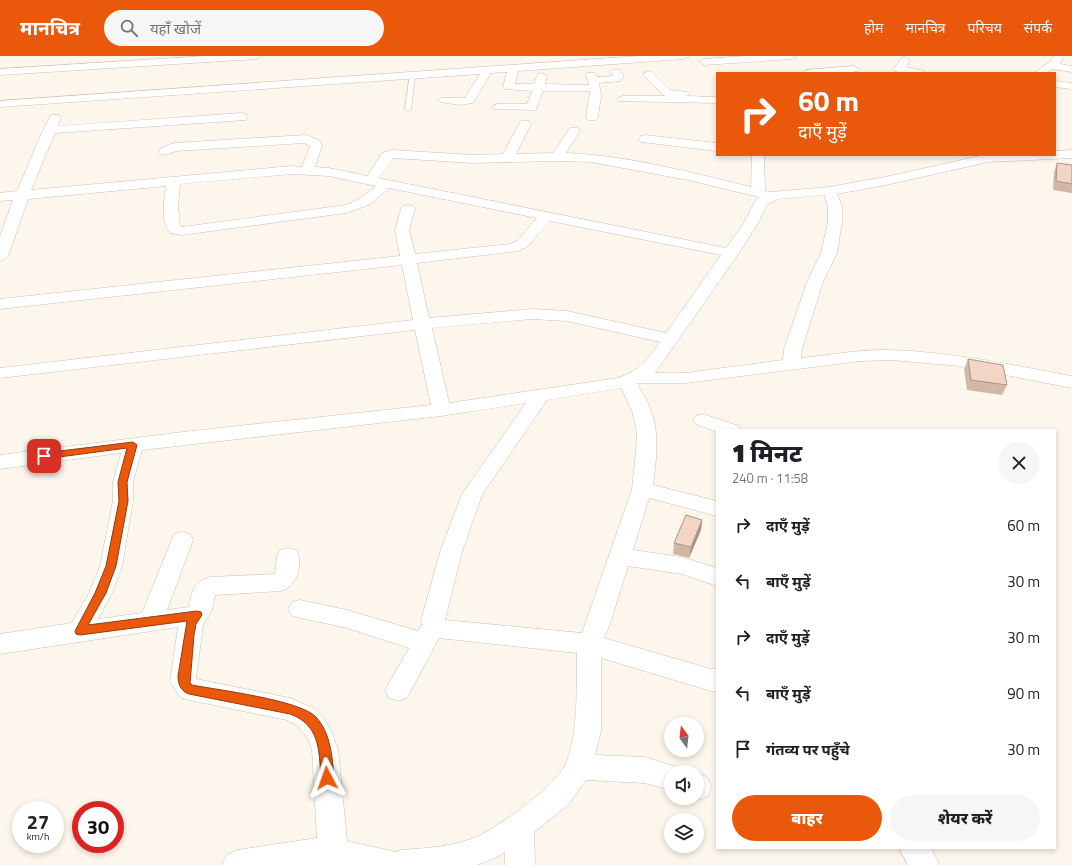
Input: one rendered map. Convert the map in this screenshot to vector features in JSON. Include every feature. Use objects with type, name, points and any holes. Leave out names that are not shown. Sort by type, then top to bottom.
[{"type":"street","points":[[0,72],[257,56]]},
{"type":"street","points":[[0,104],[684,56]]},
{"type":"street","points":[[702,59],[787,56],[797,72]]},
{"type":"street","points":[[1041,72],[1055,63],[1059,56]]},
{"type":"street","points":[[702,59],[713,73]]},
{"type":"street","points":[[843,60],[857,71]]},
{"type":"street","points":[[905,60],[898,69],[914,72]]},
{"type":"street","points":[[584,63],[594,84],[596,94],[592,117]]},
{"type":"street","points":[[498,107],[532,108],[542,74],[538,66]]},
{"type":"street","points":[[1050,66],[1072,69]]},
{"type":"street","points":[[514,68],[508,87],[538,88],[594,84],[619,78],[616,72]]},
{"type":"street","points":[[445,100],[459,102],[469,101],[488,69]]},
{"type":"street","points":[[832,72],[857,71]]},
{"type":"street","points":[[648,74],[667,93],[675,94],[716,91]]},
{"type":"street","points":[[1056,84],[1072,86]]},
{"type":"street","points":[[623,99],[716,100]]},
{"type":"street","points":[[0,256],[22,195],[63,100]]},
{"type":"street","points":[[49,130],[242,117]]},
{"type":"street","points":[[508,158],[525,124]]},
{"type":"street","points":[[557,157],[574,131]]},
{"type":"street","points":[[165,151],[174,147],[306,139],[315,142],[316,146],[307,170]]},
{"type":"street","points":[[645,139],[716,147]]},
{"type":"street","points":[[371,179],[387,156],[392,154],[473,159],[557,157],[591,158],[637,165],[764,194],[829,191],[940,162],[1032,156]]},
{"type":"street","points":[[1056,155],[1072,154]]},
{"type":"street","points":[[631,380],[645,373],[651,366],[751,223],[764,194],[758,156]]},
{"type":"street","points":[[0,197],[307,170],[371,179],[730,253]]},
{"type":"street","points":[[174,181],[171,194],[171,222],[175,230],[182,231],[346,209],[366,202],[387,183]]},
{"type":"street","points":[[791,365],[794,350],[815,282],[829,253],[835,222],[835,206],[829,191]]},
{"type":"street","points":[[408,209],[402,230],[441,410]]},
{"type":"street","points":[[0,304],[513,248],[522,244],[547,216]]},
{"type":"street","points":[[0,373],[422,324],[532,314],[554,314],[583,319],[669,339]]},
{"type":"street","points":[[0,462],[133,445],[441,410],[606,386],[631,380],[686,378],[861,356],[891,355],[960,361],[1072,382]]},
{"type":"street","points":[[401,865],[441,862],[485,848],[520,826],[559,795],[570,782],[579,767],[588,731],[589,644],[598,624],[642,489],[646,444],[643,415],[631,380]]},
{"type":"street","points":[[398,690],[428,634],[433,621],[451,552],[472,494],[541,396]]},
{"type":"street","points":[[703,420],[729,429]]},
{"type":"street","points":[[80,631],[100,593],[111,566],[123,501],[123,482],[133,445]]},
{"type":"street","points":[[642,489],[716,509]]},
{"type":"street","points":[[151,622],[182,540]]},
{"type":"street","points":[[288,556],[286,576],[281,582],[207,587],[203,592],[200,610],[191,623],[183,682],[189,689],[290,709],[303,714],[312,721],[320,734],[325,749],[333,858]]},
{"type":"street","points":[[620,558],[680,565],[706,572],[716,577]]},
{"type":"street","points":[[300,608],[347,619],[428,634],[436,628],[589,644],[711,680],[716,680]]},
{"type":"street","points":[[0,644],[80,631],[197,615]]},
{"type":"street","points":[[579,767],[644,770],[664,775]]},
{"type":"street","points":[[520,826],[520,865]]},
{"type":"street","points":[[915,849],[925,865]]},
{"type":"street","points":[[237,865],[296,854],[358,859],[391,865]]},
{"type":"lane","points":[[408,109],[412,75]]},
{"type":"building","points":[[1057,163],[1072,165],[1072,184],[1056,181]]},
{"type":"building","points":[[968,359],[1003,365],[1007,385],[971,380]]},
{"type":"building","points":[[686,515],[702,520],[691,547],[674,543]]},
{"type":"route","points":[[44,456],[133,445],[123,482],[123,501],[115,552],[107,580],[80,631],[197,615],[191,623],[189,635],[183,682],[186,686],[189,689],[290,709],[303,714],[312,721],[320,734],[325,749],[327,778]]}]
